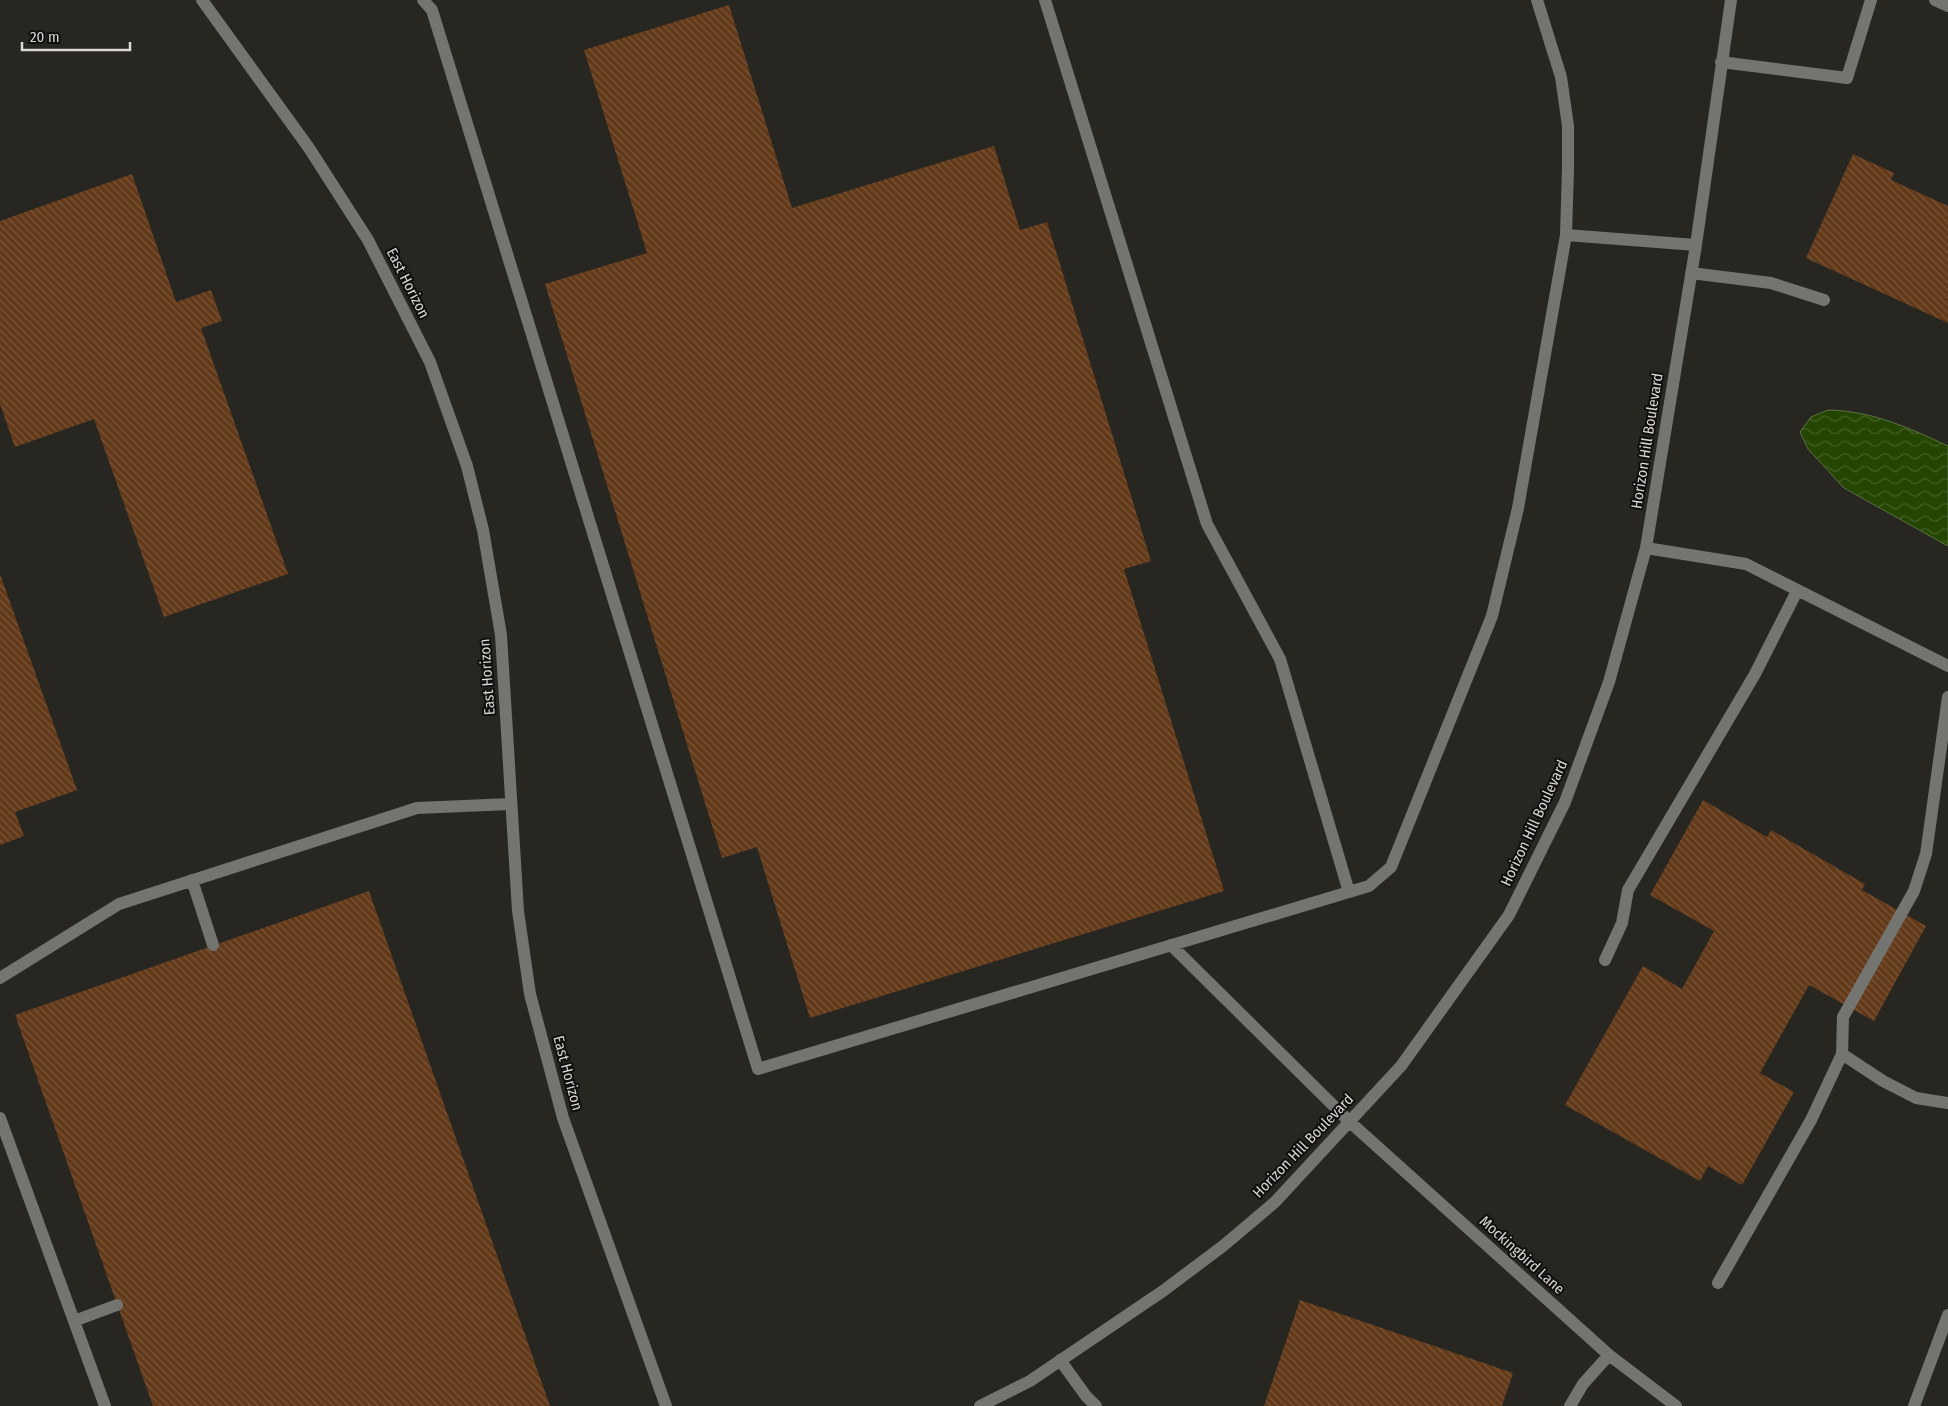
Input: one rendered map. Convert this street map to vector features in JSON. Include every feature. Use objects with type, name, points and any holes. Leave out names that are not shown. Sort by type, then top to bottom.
[{"type":"street","name":"East Horizon","points":[[202,0],[309,148],[362,232],[430,362],[467,466],[483,530],[502,635],[518,911],[530,994],[563,1118],[666,1406]]},
{"type":"street","points":[[423,0],[432,10],[758,1069],[1369,886],[1391,867],[1492,616],[1518,508],[1566,235],[1568,126],[1562,77],[1537,0]]},
{"type":"street","points":[[1045,0],[1207,524],[1280,659],[1349,892]]},
{"type":"street","name":"Horizon Hill Boulevard","points":[[980,1406],[1030,1381],[1163,1290],[1222,1246],[1275,1202],[1401,1066],[1509,915],[1565,802],[1609,682],[1646,548],[1696,245],[1731,0]]},
{"type":"street","points":[[1721,62],[1847,78],[1870,0]]},
{"type":"street","points":[[1935,0],[1948,6]]},
{"type":"street","points":[[1566,235],[1696,245]]},
{"type":"street","points":[[1691,273],[1771,282],[1824,300]]},
{"type":"street","points":[[1646,548],[1746,564],[1948,666]]},
{"type":"street","points":[[1605,960],[1622,923],[1628,890],[1754,674],[1797,591]]},
{"type":"street","points":[[1718,1283],[1811,1120],[1842,1054],[1842,1017],[1914,891],[1926,854],[1948,697]]},
{"type":"street","points":[[0,978],[119,904],[417,808],[512,804]]},
{"type":"street","points":[[192,880],[213,945]]},
{"type":"street","name":"Mockingbird Lane","points":[[1171,945],[1350,1122],[1609,1355],[1676,1406]]},
{"type":"street","points":[[1842,1054],[1883,1081],[1916,1098],[1948,1103]]},
{"type":"street","points":[[0,1118],[105,1406]]},
{"type":"street","points":[[74,1320],[117,1305]]},
{"type":"street","points":[[1914,1406],[1948,1315]]},
{"type":"street","points":[[1570,1406],[1583,1384],[1609,1355]]},
{"type":"street","points":[[1060,1360],[1086,1396],[1096,1406]]},
{"type":"water","points":[[1828,410],[1875,417],[1905,427],[1948,446],[1948,546],[1844,488],[1808,449],[1800,432],[1811,417]]},
{"type":"building","points":[[729,5],[792,208],[994,146],[1020,230],[1047,222],[1151,561],[1124,569],[1224,891],[810,1018],[757,847],[722,858],[545,284],[647,253],[584,50]]},
{"type":"building","points":[[1853,154],[1894,173],[1891,180],[1948,206],[1948,323],[1806,258]]},
{"type":"building","points":[[132,174],[176,302],[211,290],[222,321],[201,328],[288,574],[164,617],[94,419],[15,447],[0,404],[0,221]]},
{"type":"building","points":[[0,574],[77,790],[15,812],[24,836],[0,845]]},
{"type":"building","points":[[1703,800],[1767,837],[1771,830],[1865,884],[1862,890],[1926,926],[1874,1021],[1809,985],[1760,1073],[1794,1092],[1742,1185],[1708,1166],[1700,1181],[1565,1105],[1643,966],[1682,989],[1714,931],[1650,895]]},
{"type":"building","points":[[369,891],[550,1406],[153,1406],[15,1015]]},
{"type":"building","points":[[1300,1300],[1513,1373],[1502,1406],[1264,1406]]}]
